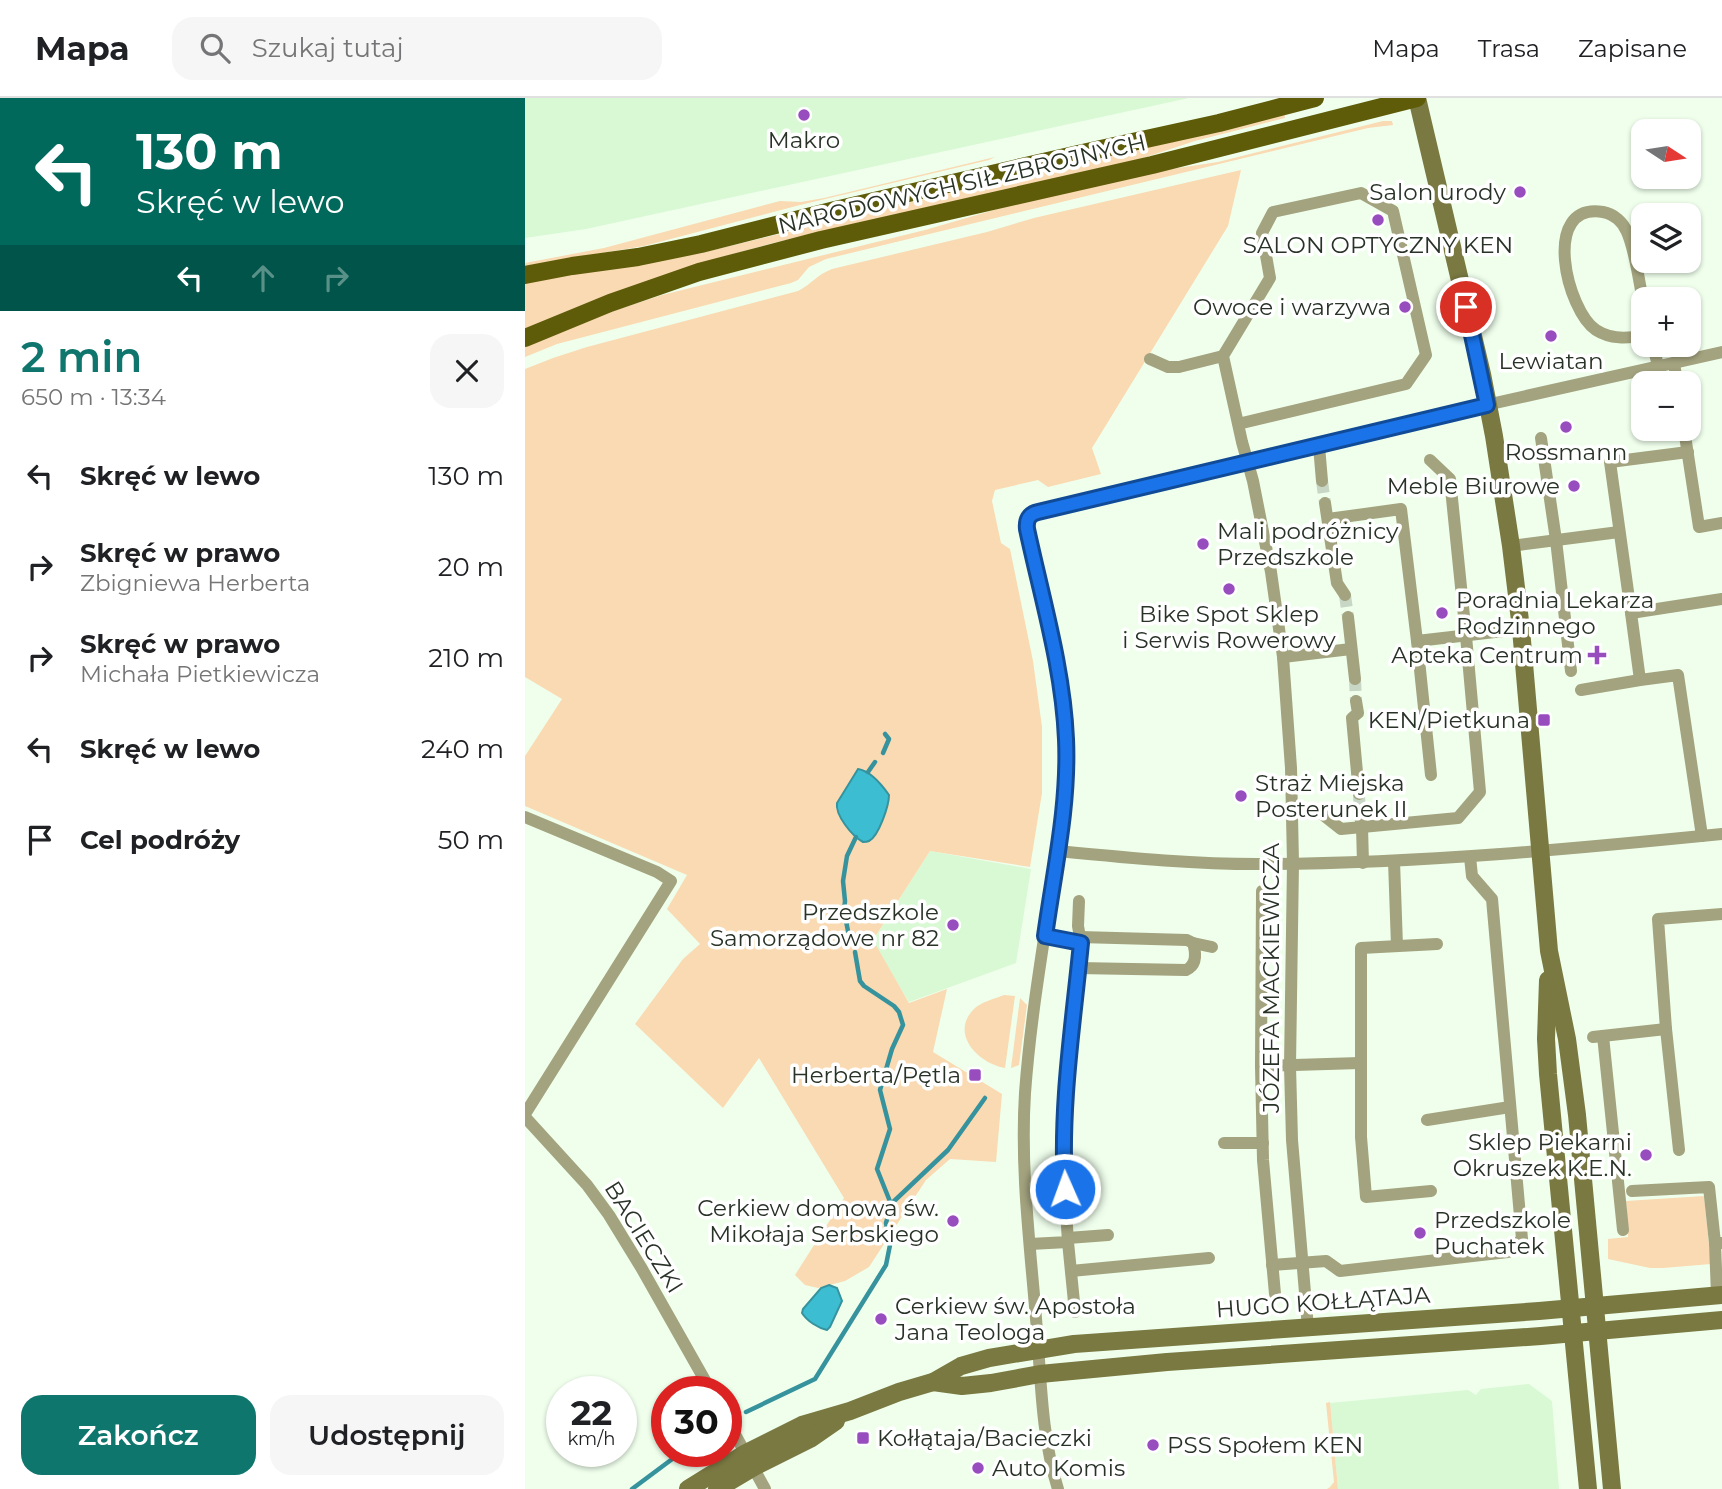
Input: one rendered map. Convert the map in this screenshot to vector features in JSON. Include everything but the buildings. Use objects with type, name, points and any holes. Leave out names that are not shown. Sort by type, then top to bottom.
[{"type":"main road","name":"NARODOWYCH SIŁ ZBROJNYCH","points":[[525,338],[610,303],[699,272],[821,240],[1139,168],[1417,98]]},
{"type":"main road","name":"NARODOWYCH SIŁ ZBROJNYCH","points":[[525,275],[701,244],[835,210],[1309,100]]},
{"type":"main road","points":[[1307,126],[1309,100]]},
{"type":"street","points":[[1417,98],[1482,374],[1511,545],[1521,629],[1549,951],[1567,1039],[1584,1178],[1612,1489]]},
{"type":"street","points":[[1150,359],[1168,367],[1179,367],[1223,356],[1270,278],[1262,233],[1273,212],[1361,193],[1393,211],[1426,355],[1406,384],[1238,424]]},
{"type":"street","points":[[1631,336],[1608,336],[1595,329],[1580,311],[1566,268],[1564,252],[1566,237],[1574,220],[1596,212],[1607,213],[1621,221],[1629,237],[1640,287]]},
{"type":"street","points":[[1058,1489],[1050,1455],[1040,1374],[1024,1153],[1025,1094],[1031,1037],[1066,777],[1064,713],[1058,669],[1027,529],[1028,520],[1038,512],[1722,352]]},
{"type":"street","name":"JÓZEFA MACKIEWICZA","points":[[1223,356],[1271,572],[1283,657],[1291,768],[1293,863],[1290,1066],[1293,1151],[1308,1328]]},
{"type":"street","points":[[1656,357],[1658,366]]},
{"type":"street","points":[[1674,363],[1675,371]]},
{"type":"street","points":[[1541,438],[1571,671]]},
{"type":"street","points":[[1686,441],[1699,527],[1722,523]]},
{"type":"street","points":[[1319,446],[1322,481]]},
{"type":"street","points":[[1640,680],[1610,462],[1688,452]]},
{"type":"street","points":[[1322,814],[1341,829],[1361,822],[1458,818],[1480,792],[1450,479],[1430,460]]},
{"type":"street","points":[[1325,503],[1337,583],[1345,595]]},
{"type":"street","points":[[1328,519],[1401,509],[1431,775]]},
{"type":"street","points":[[1511,545],[1619,533]]},
{"type":"street","points":[[1631,613],[1722,599]]},
{"type":"street","points":[[1347,617],[1355,679]]},
{"type":"street","points":[[1417,641],[1521,629]]},
{"type":"street","points":[[1283,657],[1352,649]]},
{"type":"street","points":[[1581,690],[1678,675],[1702,836]]},
{"type":"street","points":[[1356,701],[1357,713],[1352,718],[1359,794]]},
{"type":"street","points":[[525,817],[657,872],[671,881],[525,1115]]},
{"type":"street","points":[[1361,822],[1363,863]]},
{"type":"street","points":[[1058,851],[1226,864],[1363,863],[1570,849],[1722,834]]},
{"type":"street","points":[[1272,1265],[1326,1261],[1340,1272],[1508,1252],[1522,1239],[1492,898],[1472,876],[1469,857]]},
{"type":"street","points":[[1394,861],[1397,946]]},
{"type":"street","points":[[1262,891],[1263,1143],[1275,1294]]},
{"type":"street","points":[[1075,1312],[1063,1164],[1066,1079],[1080,940],[1079,901]]},
{"type":"street","points":[[1679,1150],[1665,1029],[1658,919],[1722,914]]},
{"type":"street","points":[[1045,936],[1080,940],[1187,940],[1212,947]]},
{"type":"street","points":[[1078,968],[1186,970],[1193,965],[1193,943]]},
{"type":"street","points":[[1431,1191],[1366,1198],[1362,1161],[1360,1063],[1361,948],[1437,944]]},
{"type":"street","points":[[1549,951],[1546,1039],[1588,1489]]},
{"type":"street","points":[[1623,1230],[1598,1036],[1665,1029]]},
{"type":"street","points":[[1261,1066],[1360,1063]]},
{"type":"street","points":[[1427,1120],[1510,1107]]},
{"type":"street","name":"BACIECZKI","points":[[525,1115],[586,1185],[609,1216],[703,1376]]},
{"type":"street","points":[[1224,1143],[1263,1143]]},
{"type":"street","points":[[1632,1191],[1709,1186],[1718,1243],[1720,1295]]},
{"type":"street","points":[[1030,1244],[1108,1235]]},
{"type":"street","points":[[1071,1271],[1209,1258]]},
{"type":"street","name":"HUGO KOŁŁĄTAJA","points":[[688,1489],[715,1470],[810,1439],[850,1411],[933,1382],[961,1366],[989,1358],[1074,1345],[1150,1338],[1720,1295]]},
{"type":"street","name":"HUGO KOŁŁĄTAJA","points":[[933,1382],[961,1386],[1040,1374],[1181,1361],[1573,1334],[1722,1320]]},
{"type":"street","points":[[742,1446],[765,1489]]},
{"type":"street","name":"HUGO KOŁŁĄTAJA","points":[[717,1489],[750,1460]]},
{"type":"shaded area","points":[[525,98],[1189,98],[586,229],[525,238]]},
{"type":"shaded area","points":[[1284,112],[1285,118],[1195,141],[1137,160],[773,243],[708,261],[525,330],[525,282],[705,252]]},
{"type":"shaded area","points":[[1392,121],[1393,125],[1368,128],[826,259],[809,267],[798,280],[791,283],[557,344],[525,357],[525,347],[595,317],[662,295],[925,230],[1021,202],[1138,174],[1218,162]]},
{"type":"shaded area","points":[[995,157],[644,246],[525,266],[525,263],[604,248],[780,201],[801,202],[824,198]]},
{"type":"shaded area","points":[[1241,170],[1228,226],[1092,448],[1101,474],[1048,487],[1038,480],[995,490],[992,501],[1001,543],[1010,549],[1033,661],[1042,727],[1042,793],[1030,867],[930,851],[873,940],[909,1003],[947,989],[933,1052],[1002,1094],[996,1162],[950,1159],[926,1180],[869,1267],[845,1281],[818,1288],[805,1285],[795,1275],[844,1198],[759,1058],[723,1108],[635,1024],[683,959],[700,944],[667,909],[687,875],[525,806],[525,756],[562,699],[525,677],[525,369],[587,347],[798,291],[832,269]]},
{"type":"shaded area","name":"Przedszkole Samorządowe nr 82","points":[[930,851],[1031,869],[1016,963],[909,1002],[872,942]]},
{"type":"shaded area","points":[[1004,995],[1015,996],[1005,1068],[986,1061],[977,1054],[966,1038],[965,1028],[974,1009]]},
{"type":"shaded area","points":[[1020,998],[1027,1005],[1019,1065],[1011,1068]]},
{"type":"shaded area","points":[[1704,1196],[1711,1264],[1650,1268],[1608,1259],[1608,1239],[1628,1237],[1626,1201]]},
{"type":"shaded area","points":[[1529,1384],[1552,1401],[1559,1489],[1338,1489],[1330,1403],[1468,1390],[1476,1395],[1481,1389]]},
{"type":"shaded area","points":[[1330,1402],[1338,1489],[1327,1489],[1334,1482],[1326,1403]]},
{"type":"water","points":[[858,769],[872,775],[889,795],[880,827],[873,838],[866,842],[849,830],[837,808],[837,803]]},
{"type":"water","points":[[829,1285],[837,1288],[842,1301],[827,1330],[813,1324],[802,1313],[821,1288]]},
{"type":"waterway","points":[[883,753],[889,739],[885,734]]},
{"type":"waterway","points":[[868,772],[875,762]]},
{"type":"waterway","points":[[848,931],[843,881],[847,856],[856,837]]},
{"type":"waterway","points":[[746,1412],[815,1379],[886,1265],[890,1245],[886,1223],[891,1204],[877,1169],[890,1129],[880,1090],[892,1049],[903,1025],[894,1006],[860,981],[855,952]]},
{"type":"waterway","points":[[891,1204],[948,1150],[985,1098]]},
{"type":"waterway","points":[[632,1489],[662,1467]]},
{"type":"tunnel","points":[[1322,481],[1325,503]]},
{"type":"tunnel","points":[[1345,595],[1348,617]]},
{"type":"tunnel","points":[[1355,679],[1356,701]]},
{"type":"tunnel","points":[[1359,794],[1360,816]]},
{"type":"place","name":"Makro","points":[[804,115]]},
{"type":"place","name":"Salon urody","points":[[1520,192]]},
{"type":"place","name":"SALON OPTYCZNY KEN","points":[[1378,220]]},
{"type":"place","name":"Owoce i warzywa","points":[[1405,307]]},
{"type":"place","name":"Lewiatan","points":[[1551,336]]},
{"type":"place","name":"Rossmann","points":[[1566,427]]},
{"type":"place","name":"Meble Biurowe","points":[[1574,486]]},
{"type":"place","name":"Mali podróżnicy Przedszkole","points":[[1203,544]]},
{"type":"place","name":"Bike Spot Sklep i Serwis Rowerowy","points":[[1229,589]]},
{"type":"place","name":"Poradnia Lekarza Rodzinnego","points":[[1442,613]]},
{"type":"place","name":"Apteka Centrum","points":[[1597,655]]},
{"type":"place","name":"KEN/Pietkuna","points":[[1544,720]]},
{"type":"place","name":"Straż Miejska Posterunek II","points":[[1241,796]]},
{"type":"place","name":"Przedszkole Samorządowe nr 82","points":[[953,925]]},
{"type":"place","name":"Herberta/Pętla","points":[[975,1075]]},
{"type":"place","name":"Sklep Piekarni Okruszek K.E.N.","points":[[1646,1155]]},
{"type":"place","name":"Cerkiew domowa św. Mikołaja Serbskiego","points":[[953,1221]]},
{"type":"place","name":"Przedszkole Puchatek","points":[[1420,1233]]},
{"type":"place","name":"Cerkiew św. Apostoła Jana Teologa","points":[[881,1319]]},
{"type":"place","name":"Kołłątaja/Bacieczki","points":[[863,1438]]},
{"type":"place","name":"PSS Społem KEN","points":[[1153,1445]]},
{"type":"place","name":"Auto Komis","points":[[978,1468]]},
{"type":"route","points":[[1065,1189],[1063,1164],[1066,1079],[1081,943],[1045,936],[1064,803],[1066,739],[1058,669],[1027,529],[1028,520],[1038,512],[1487,405],[1466,307]]}]
